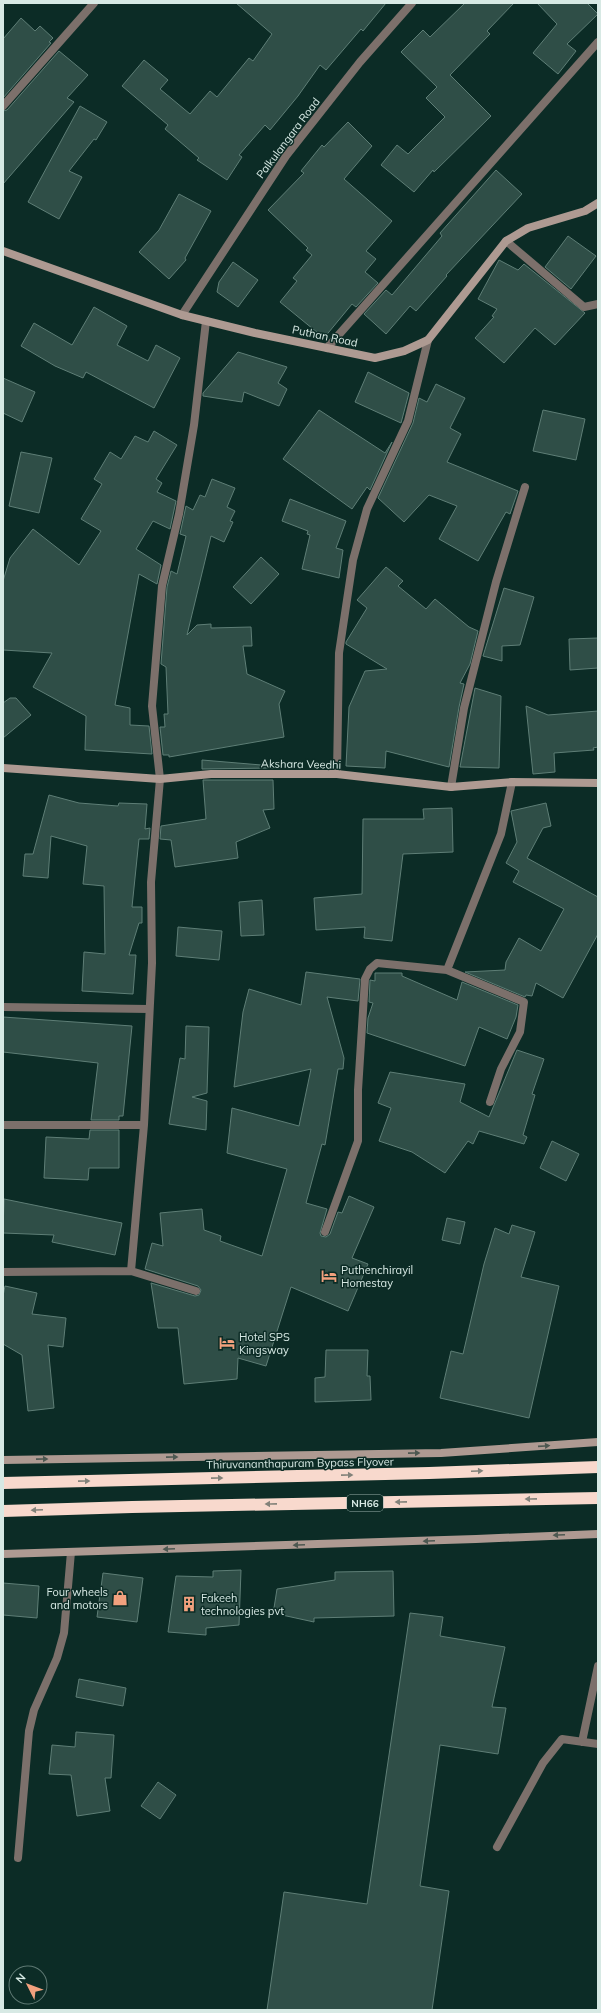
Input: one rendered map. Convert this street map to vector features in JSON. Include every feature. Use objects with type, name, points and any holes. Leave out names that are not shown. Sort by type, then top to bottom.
[{"type":"highway","name":"Thiruvananthapuram Bypass Flyover","points":[[3,1483],[429,1473],[598,1467]]},
{"type":"highway","name":"NH66","points":[[3,1511],[132,1506],[598,1498]]},
{"type":"street","points":[[3,106],[94,3]]},
{"type":"street","name":"Palkulangara Road","points":[[182,315],[286,156],[360,62],[412,3]]},
{"type":"street","points":[[327,348],[598,42]]},
{"type":"street","name":"Puthan Road","points":[[3,251],[182,315],[375,358],[404,351],[428,340],[506,241],[528,228],[585,211],[598,203]]},
{"type":"street","points":[[506,241],[584,307],[598,304]]},
{"type":"street","points":[[131,1271],[144,1125],[152,963],[151,882],[160,779],[152,706],[162,586],[179,514],[193,432],[206,321]]},
{"type":"street","points":[[337,774],[339,653],[353,560],[367,509],[408,421],[428,340]]},
{"type":"street","points":[[451,788],[464,708],[496,582],[525,487]]},
{"type":"street","name":"Akshara Veedhi","points":[[3,768],[160,779],[211,774],[337,774],[451,788],[512,782],[598,782]]},
{"type":"street","points":[[448,970],[500,834],[512,782]]},
{"type":"street","points":[[325,1232],[358,1141],[358,1090],[365,979],[370,969],[377,963],[448,970],[524,1002],[520,1032],[501,1069],[490,1102]]},
{"type":"street","points":[[3,1006],[149,1009]]},
{"type":"street","points":[[3,1125],[144,1125]]},
{"type":"street","points":[[3,1272],[131,1271],[196,1291]]},
{"type":"street","points":[[3,1460],[441,1453],[598,1442]]},
{"type":"street","points":[[3,1554],[598,1534]]},
{"type":"street","points":[[18,1858],[29,1731],[34,1710],[58,1658],[64,1633],[71,1552]]},
{"type":"street","points":[[582,1742],[598,1666]]},
{"type":"street","points":[[497,1847],[543,1763],[562,1739],[598,1744]]},
{"type":"building","points":[[236,3],[386,3],[363,31],[361,29],[326,70],[320,65],[298,96],[270,130],[265,125],[239,155],[242,157],[227,180],[197,160],[199,158],[165,129],[168,125],[122,86],[144,60],[168,80],[160,89],[190,114],[210,91],[217,97],[249,58],[253,61],[272,34]]},
{"type":"building","points":[[465,3],[514,3],[487,31],[490,34],[450,75],[491,116],[434,172],[433,170],[414,192],[381,165],[397,145],[408,154],[445,117],[426,98],[437,87],[401,52],[423,30],[430,37]]},
{"type":"building","points":[[537,3],[587,3],[598,14],[567,44],[576,51],[558,74],[533,53],[557,24]]},
{"type":"building","points":[[21,18],[35,31],[40,26],[53,38],[49,42],[51,43],[3,98],[3,39]]},
{"type":"building","points":[[59,51],[88,75],[67,98],[74,102],[3,184],[3,111],[7,110]]},
{"type":"building","points":[[80,106],[107,122],[96,140],[94,139],[69,171],[82,177],[59,219],[28,202]]},
{"type":"building","points":[[348,122],[372,146],[344,179],[392,221],[366,251],[376,259],[365,272],[378,283],[356,307],[352,304],[324,338],[280,302],[297,281],[293,278],[312,255],[306,250],[308,248],[268,210],[304,173],[301,171],[322,145],[324,147]]},
{"type":"building","points":[[496,170],[522,194],[446,275],[447,276],[416,311],[410,306],[386,334],[364,314],[386,290],[392,295],[442,236],[440,233]]},
{"type":"building","points":[[179,194],[211,211],[185,258],[186,260],[169,279],[139,252],[159,230]]},
{"type":"building","points":[[568,236],[596,256],[571,289],[545,267]]},
{"type":"building","points":[[499,260],[518,270],[524,264],[585,313],[555,345],[535,328],[504,363],[475,338],[494,317],[492,316],[497,309],[478,299]]},
{"type":"building","points":[[233,262],[258,280],[238,307],[217,292],[219,282]]},
{"type":"building","points":[[94,307],[127,326],[117,345],[148,361],[156,345],[180,358],[154,408],[86,372],[83,378],[55,366],[21,346],[34,323],[72,345]]},
{"type":"building","points":[[238,352],[287,367],[278,383],[287,389],[279,406],[244,392],[242,402],[203,396],[203,393]]},
{"type":"building","points":[[368,372],[409,393],[401,423],[355,402]]},
{"type":"building","points":[[3,378],[35,392],[22,422],[3,413]]},
{"type":"building","points":[[436,384],[465,398],[450,428],[461,434],[447,462],[518,491],[510,514],[506,512],[478,561],[439,539],[457,506],[429,495],[404,522],[378,498],[413,423],[419,398],[427,402]]},
{"type":"building","points":[[319,410],[385,453],[392,442],[370,490],[367,487],[352,509],[283,459]]},
{"type":"building","points":[[543,410],[585,419],[576,460],[533,451]]},
{"type":"building","points":[[154,431],[177,445],[156,479],[162,483],[157,492],[176,501],[170,529],[153,521],[136,549],[161,565],[157,584],[139,574],[115,705],[130,708],[130,725],[149,726],[152,754],[85,750],[86,716],[33,687],[52,653],[3,650],[3,581],[10,558],[33,529],[79,565],[101,531],[81,519],[102,484],[94,479],[110,452],[121,459],[135,436],[148,442]]},
{"type":"building","points":[[21,452],[52,458],[39,513],[9,506]]},
{"type":"building","points":[[212,479],[235,488],[227,507],[235,511],[230,521],[233,522],[224,542],[211,536],[187,635],[197,625],[211,624],[211,628],[251,627],[252,646],[243,646],[247,674],[285,691],[279,704],[284,737],[169,757],[169,755],[163,755],[160,727],[165,727],[164,714],[168,714],[166,667],[161,664],[167,587],[171,571],[177,574],[186,536],[180,534],[186,506],[193,510],[200,495],[205,497]]},
{"type":"building","points":[[290,499],[346,521],[336,548],[343,550],[339,578],[302,569],[310,535],[307,534],[308,531],[282,521]]},
{"type":"building","points":[[261,557],[279,574],[251,604],[233,587]]},
{"type":"building","points":[[386,567],[403,581],[398,586],[426,609],[435,599],[469,627],[478,631],[470,664],[460,683],[464,684],[449,767],[386,751],[385,768],[346,766],[349,707],[365,671],[387,669],[346,644],[346,642],[367,608],[357,600]]},
{"type":"building","points":[[504,588],[534,597],[520,645],[502,646],[502,661],[483,656]]},
{"type":"building","points":[[598,638],[598,668],[570,670],[569,639]]},
{"type":"building","points":[[475,688],[501,696],[499,768],[460,767]]},
{"type":"building","points":[[10,698],[16,698],[31,715],[3,738],[3,703]]},
{"type":"building","points":[[526,706],[548,715],[598,711],[598,747],[593,748],[594,750],[554,753],[555,772],[533,774]]},
{"type":"building","points":[[202,760],[273,766],[273,768],[202,769]]},
{"type":"building","points":[[203,780],[273,780],[274,809],[263,810],[270,828],[236,842],[238,858],[175,867],[171,840],[160,839],[161,826],[206,819]]},
{"type":"building","points":[[49,795],[79,803],[118,806],[119,803],[147,804],[145,829],[150,828],[149,839],[139,839],[132,907],[142,907],[142,923],[139,923],[129,955],[136,955],[133,994],[82,991],[84,952],[105,954],[104,886],[83,884],[87,846],[51,836],[48,878],[23,876],[25,854],[33,854]]},
{"type":"building","points":[[546,803],[551,826],[543,828],[527,858],[598,897],[598,934],[563,998],[536,983],[532,996],[526,995],[525,997],[465,972],[505,970],[506,962],[519,938],[541,951],[564,909],[513,882],[519,871],[506,863],[517,842],[511,811]]},
{"type":"building","points":[[452,808],[453,852],[403,854],[392,941],[364,938],[365,927],[316,930],[314,898],[362,894],[363,819],[424,819],[423,809]]},
{"type":"building","points":[[262,900],[264,935],[241,936],[239,902]]},
{"type":"building","points":[[178,927],[222,931],[219,960],[176,956]]},
{"type":"building","points":[[306,972],[360,979],[358,1001],[327,997],[344,1058],[343,1069],[338,1069],[325,1145],[322,1144],[306,1203],[327,1209],[320,1233],[321,1236],[326,1237],[330,1234],[338,1212],[342,1213],[349,1196],[374,1207],[352,1258],[368,1264],[348,1311],[291,1287],[266,1366],[238,1358],[237,1379],[184,1384],[178,1328],[158,1328],[151,1283],[195,1296],[199,1295],[201,1290],[198,1286],[145,1269],[152,1243],[163,1246],[160,1213],[202,1209],[204,1230],[221,1236],[220,1241],[262,1256],[287,1169],[227,1153],[232,1108],[299,1126],[311,1069],[234,1087],[243,1012],[249,989],[301,1005]]},
{"type":"building","points":[[375,973],[402,973],[402,976],[457,1000],[462,982],[518,1005],[516,1017],[507,1039],[479,1027],[465,1066],[367,1033],[368,1018],[373,1003],[369,1002],[370,980],[375,981]]},
{"type":"building","points":[[3,1017],[132,1026],[123,1116],[119,1116],[119,1120],[91,1120],[98,1063],[3,1052]]},
{"type":"building","points":[[186,1026],[209,1027],[207,1093],[192,1097],[207,1101],[206,1130],[169,1124],[180,1058],[185,1059]]},
{"type":"building","points":[[517,1050],[544,1059],[532,1094],[535,1095],[523,1135],[527,1137],[524,1144],[479,1131],[473,1144],[468,1141],[445,1173],[412,1152],[379,1141],[391,1108],[378,1103],[390,1072],[465,1084],[460,1102],[489,1117]]},
{"type":"building","points":[[90,1130],[119,1130],[119,1168],[89,1168],[88,1180],[44,1178],[46,1137],[89,1139]]},
{"type":"building","points":[[552,1141],[579,1154],[566,1181],[540,1168]]},
{"type":"building","points":[[4,1199],[122,1223],[115,1255],[52,1242],[54,1235],[3,1233]]},
{"type":"building","points":[[447,1218],[465,1222],[460,1244],[442,1240]]},
{"type":"building","points":[[512,1225],[535,1232],[521,1277],[559,1286],[529,1418],[440,1398],[451,1351],[463,1354],[484,1264],[495,1228],[509,1234]]},
{"type":"building","points":[[5,1286],[37,1293],[32,1314],[66,1318],[63,1347],[48,1345],[54,1408],[28,1411],[22,1355],[3,1344],[3,1296]]},
{"type":"building","points":[[326,1350],[368,1350],[367,1376],[370,1376],[371,1400],[315,1402],[315,1378],[325,1377]]},
{"type":"building","points":[[241,1570],[239,1625],[206,1628],[206,1635],[168,1632],[176,1576],[213,1577],[213,1571]]},
{"type":"building","points":[[393,1571],[394,1616],[314,1618],[314,1622],[282,1615],[274,1608],[277,1589],[335,1580],[335,1572]]},
{"type":"building","name":"Four wheels and motors","points":[[103,1573],[143,1578],[137,1622],[97,1617]]},
{"type":"building","points":[[3,1583],[39,1586],[37,1618],[3,1615]]},
{"type":"building","points":[[410,1613],[443,1617],[440,1636],[505,1647],[492,1707],[506,1708],[498,1754],[440,1745],[420,1886],[449,1891],[432,2010],[267,2010],[284,1892],[367,1904]]},
{"type":"building","points":[[79,1679],[126,1688],[123,1706],[76,1697]]},
{"type":"building","points":[[76,1732],[114,1735],[111,1778],[105,1778],[110,1811],[77,1816],[71,1775],[49,1774],[52,1745],[75,1747]]},
{"type":"building","points":[[158,1782],[176,1795],[160,1819],[141,1806]]},
{"type":"place","name":"Puthenchirayil Homestay","points":[[329,1276]]},
{"type":"place","name":"Hotel SPS Kingsway","points":[[227,1343]]},
{"type":"place","name":"Four wheels and motors","points":[[120,1598]]},
{"type":"place","name":"Fakeeh technologies pvt","points":[[189,1604]]}]
